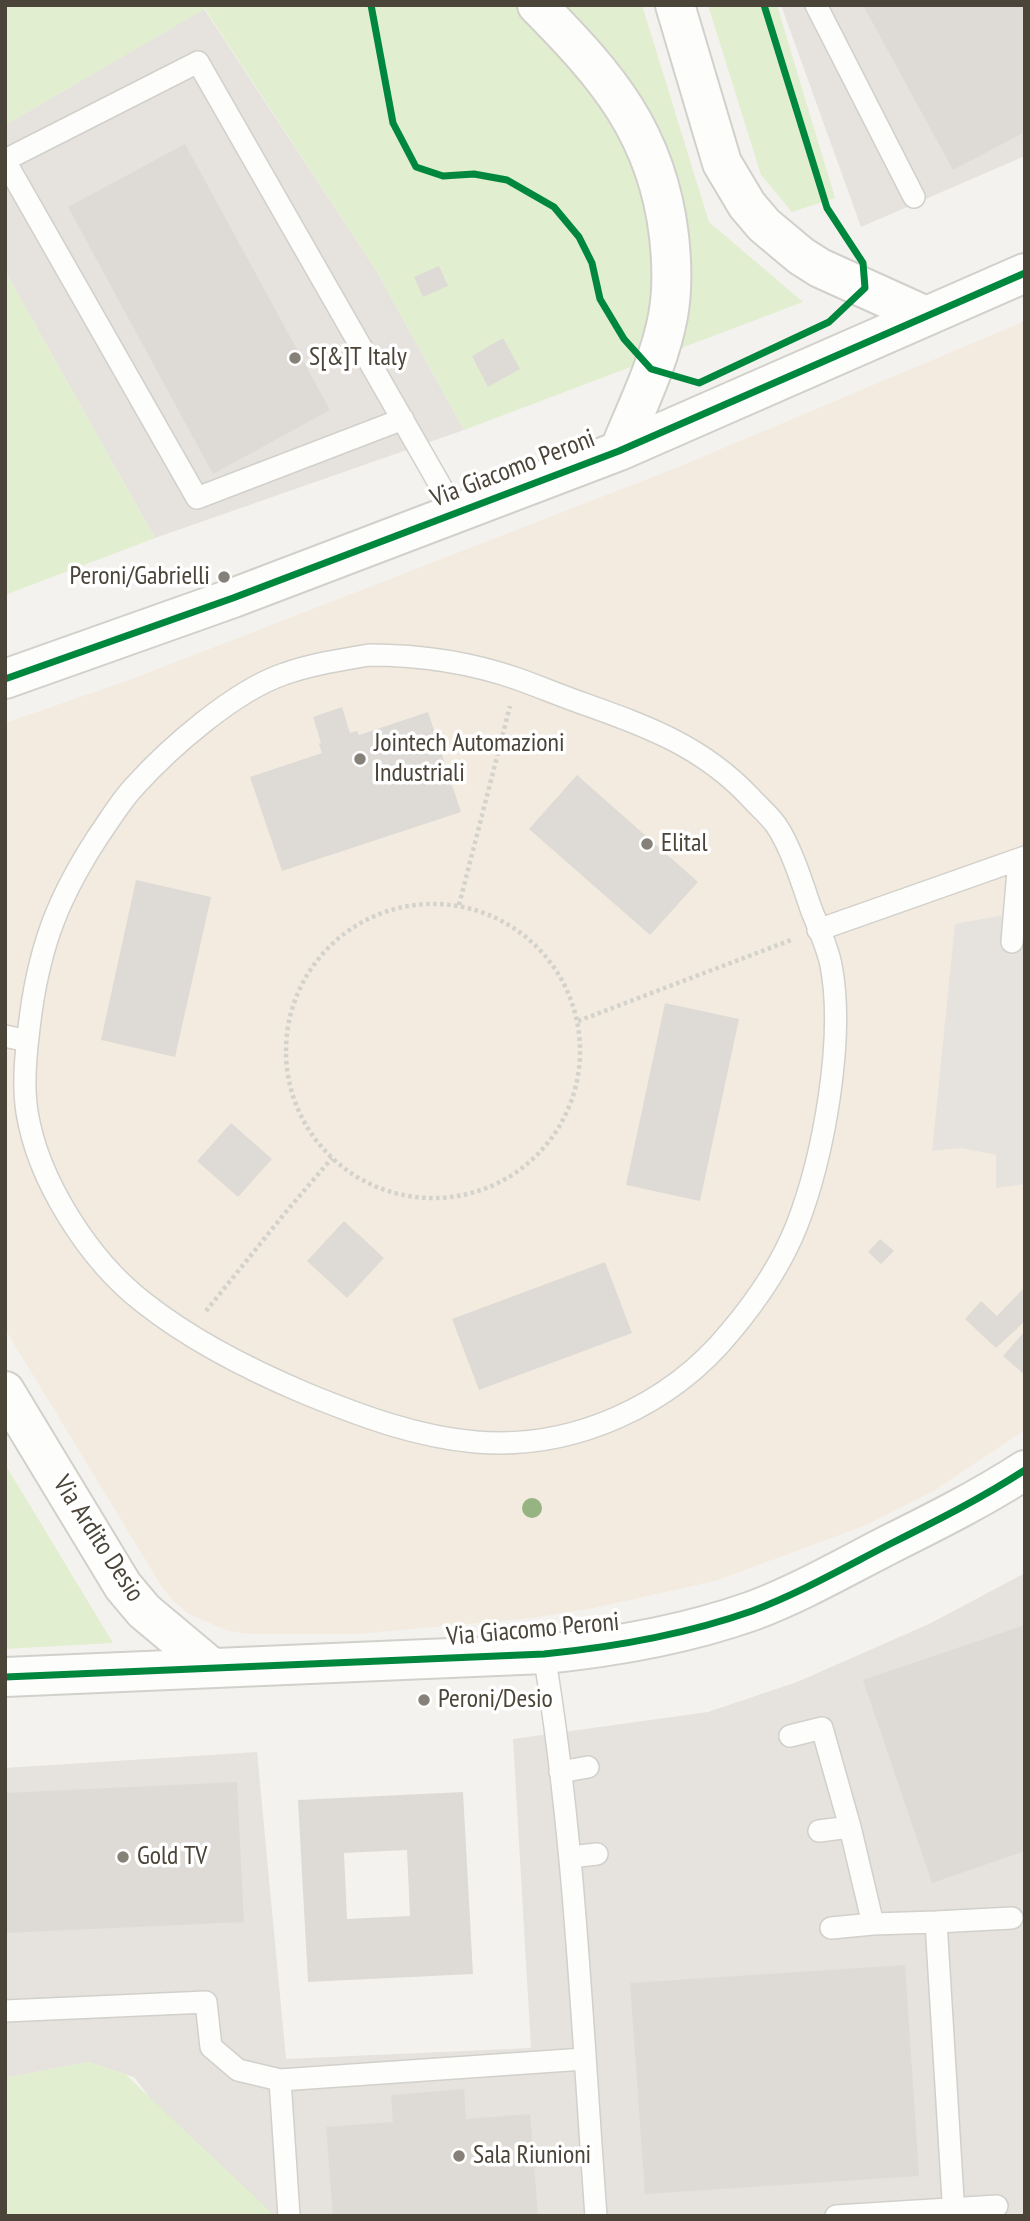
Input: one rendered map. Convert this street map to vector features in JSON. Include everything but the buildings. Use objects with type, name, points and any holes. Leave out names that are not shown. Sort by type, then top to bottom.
[{"type":"street","points":[[537,5],[601,74],[623,103],[651,158],[666,213],[672,263],[668,318],[619,451]]},
{"type":"street","points":[[675,5],[722,163],[747,205],[764,225],[820,268],[926,316]]},
{"type":"street","name":"Via Giacomo Peroni","points":[[5,679],[233,597],[619,451],[1025,273]]},
{"type":"street","name":"Via Ardito Desio","points":[[5,1391],[123,1586],[153,1619],[212,1668]]},
{"type":"street","name":"Via Giacomo Peroni","points":[[5,1677],[544,1654],[651,1639],[705,1626],[753,1610],[808,1586],[944,1517],[1025,1470]]},
{"type":"lane","points":[[816,5],[914,197]]},
{"type":"lane","points":[[403,419],[198,498],[5,160],[198,62],[403,419],[456,513]]},
{"type":"lane","points":[[369,655],[408,655],[462,663],[517,678],[651,727],[698,752],[739,785],[776,824],[802,880],[830,962],[836,1028],[828,1098],[817,1155],[795,1230],[748,1311],[722,1343],[692,1374],[662,1395],[605,1423],[573,1433],[519,1443],[475,1442],[382,1423],[338,1407],[250,1368],[188,1334],[139,1300],[107,1267],[78,1231],[57,1195],[40,1157],[27,1115],[27,1041],[35,984],[47,937],[68,883],[131,789],[207,720],[250,690],[279,675],[326,662],[369,655]]},
{"type":"lane","points":[[818,930],[1022,858],[1012,942]]},
{"type":"lane","points":[[5,1036],[27,1041]]},
{"type":"lane","points":[[544,1654],[558,1736],[570,1857],[588,1945],[584,2059],[596,2216]]},
{"type":"lane","points":[[790,1736],[822,1728],[850,1827],[873,1924]]},
{"type":"lane","points":[[561,1772],[588,1767]]},
{"type":"lane","points":[[819,1832],[850,1827]]},
{"type":"lane","points":[[570,1857],[597,1854]]},
{"type":"lane","points":[[831,1928],[1012,1918]]},
{"type":"lane","points":[[936,1922],[953,2212]]},
{"type":"lane","points":[[5,2011],[206,2002],[211,2047],[238,2070],[280,2080],[584,2059]]},
{"type":"lane","points":[[280,2080],[289,2216]]},
{"type":"lane","points":[[836,2216],[953,2212],[997,2206]]},
{"type":"path","points":[[459,905],[517,678]]},
{"type":"path","points":[[417,904],[459,905],[501,920],[537,945],[564,980],[578,1021],[580,1068],[568,1112],[542,1151],[506,1180],[462,1196],[416,1197],[371,1184],[332,1158],[306,1125],[290,1087],[286,1045],[293,1004],[312,966],[340,936],[377,915],[417,904]]},
{"type":"path","points":[[578,1021],[818,930]]},
{"type":"path","points":[[188,1334],[332,1158]]},
{"type":"shaded area","points":[[781,5],[1025,5],[1025,156],[861,227]]},
{"type":"shaded area","points":[[204,9],[377,272],[464,430],[155,538],[5,271],[5,125]]},
{"type":"shaded area","points":[[1025,321],[1025,1430],[935,1490],[864,1526],[715,1581],[594,1608],[532,1618],[357,1634],[250,1634],[228,1631],[189,1614],[172,1600],[160,1584],[5,1329],[5,723],[132,679],[676,468]]},
{"type":"shaded area","points":[[1025,911],[1025,1184],[996,1188],[996,1155],[961,1148],[932,1151],[955,924]]},
{"type":"shaded area","points":[[1025,1573],[1025,2216],[271,2216],[271,2213],[241,2216],[134,2077],[88,2062],[5,2078],[5,1768],[257,1752],[286,2059],[531,2048],[513,1739],[708,1712],[797,1682],[929,1624]]},
{"type":"shaded area","points":[[813,1752],[824,1908],[603,1922],[592,1766]]},
{"type":"green space","points":[[5,5],[642,5],[709,222],[803,302],[464,430],[377,272],[205,9],[5,125]]},
{"type":"green space","points":[[708,5],[777,5],[835,198],[792,212],[761,175]]},
{"type":"green space","points":[[5,271],[155,538],[5,595]]},
{"type":"green space","points":[[5,1464],[113,1643],[5,1649]]},
{"type":"green space","points":[[88,2062],[125,2074],[271,2212],[271,2216],[5,2216],[5,2078]]},
{"type":"cycle path","points":[[371,5],[393,123],[416,167],[443,176],[474,174],[507,180],[554,207],[579,237],[592,263],[600,299],[624,339],[651,369],[699,383],[829,322],[865,288],[863,263],[827,208],[764,5]]},
{"type":"cycle path","points":[[5,679],[233,598],[619,451],[1025,273]]},
{"type":"cycle path","points":[[5,1677],[544,1654],[649,1639],[701,1627],[752,1611],[787,1596],[959,1509],[1025,1470]]},
{"type":"place","name":"S[&]T Italy","points":[[295,358]]},
{"type":"place","name":"Peroni/Gabrielli","points":[[224,577]]},
{"type":"place","name":"Jointech Automazioni Industriali","points":[[360,759]]},
{"type":"place","name":"Elital","points":[[647,844]]},
{"type":"place","name":"Peroni/Desio","points":[[424,1700]]},
{"type":"place","name":"Gold TV","points":[[123,1857]]},
{"type":"place","name":"Sala Riunioni","points":[[459,2156]]}]
